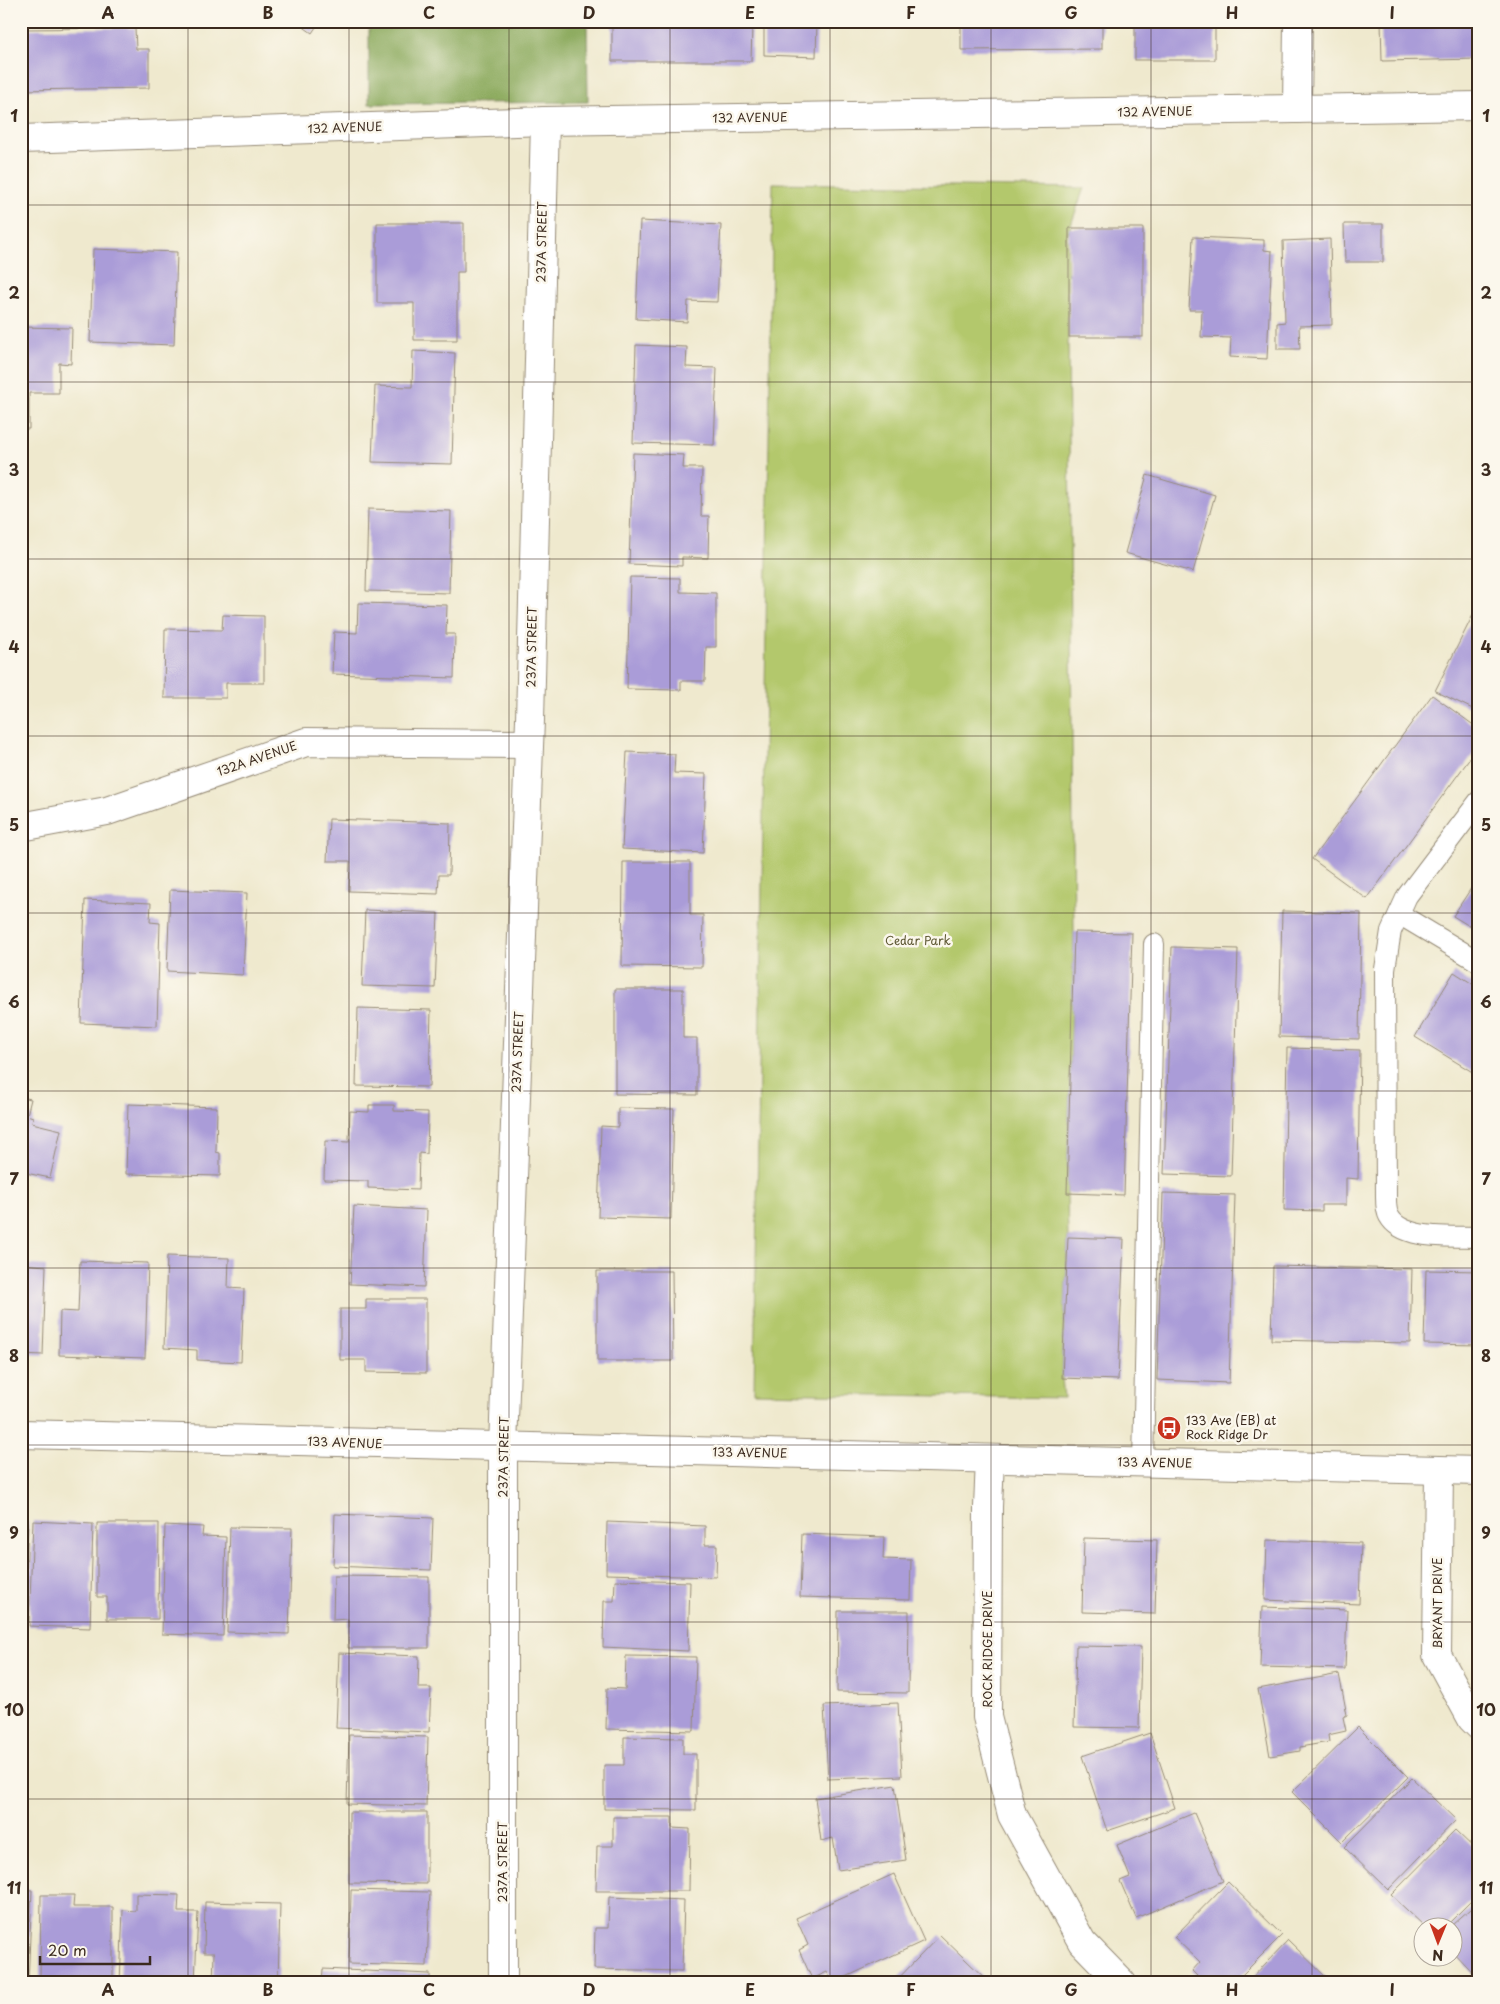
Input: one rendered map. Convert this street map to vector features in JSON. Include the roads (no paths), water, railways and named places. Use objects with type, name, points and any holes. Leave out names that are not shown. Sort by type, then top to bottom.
[{"type":"street","points":[[1297,109],[1298,21]]},
{"type":"street","name":"132 AVENUE","points":[[21,138],[545,121],[1479,106]]},
{"type":"street","name":"237A STREET","points":[[503,1983],[504,1447],[529,744],[545,121]]},
{"type":"street","name":"132A AVENUE","points":[[21,827],[108,811],[306,742],[529,744]]},
{"type":"street","name":"133 AVENUE","points":[[21,1434],[1479,1471]]},
{"type":"street","name":"ROCK RIDGE DRIVE","points":[[990,1459],[987,1717],[1012,1815],[1082,1942],[1122,1983]]},
{"type":"street","name":"BRYANT DRIVE","points":[[1439,1470],[1437,1655],[1472,1719],[1479,1726]]},
{"type":"lane","points":[[1479,801],[1407,896],[1391,930],[1385,969],[1386,1197],[1388,1215],[1398,1227],[1420,1234],[1479,1237]]},
{"type":"lane","points":[[1399,914],[1479,962]]},
{"type":"lane","points":[[1143,1463],[1154,944]]},
{"type":"place","name":"133 Ave (EB) at Rock Ridge Dr","points":[[1169,1428]]},
{"type":"park label","name":"Cedar Park","points":[[918,941]]}]
